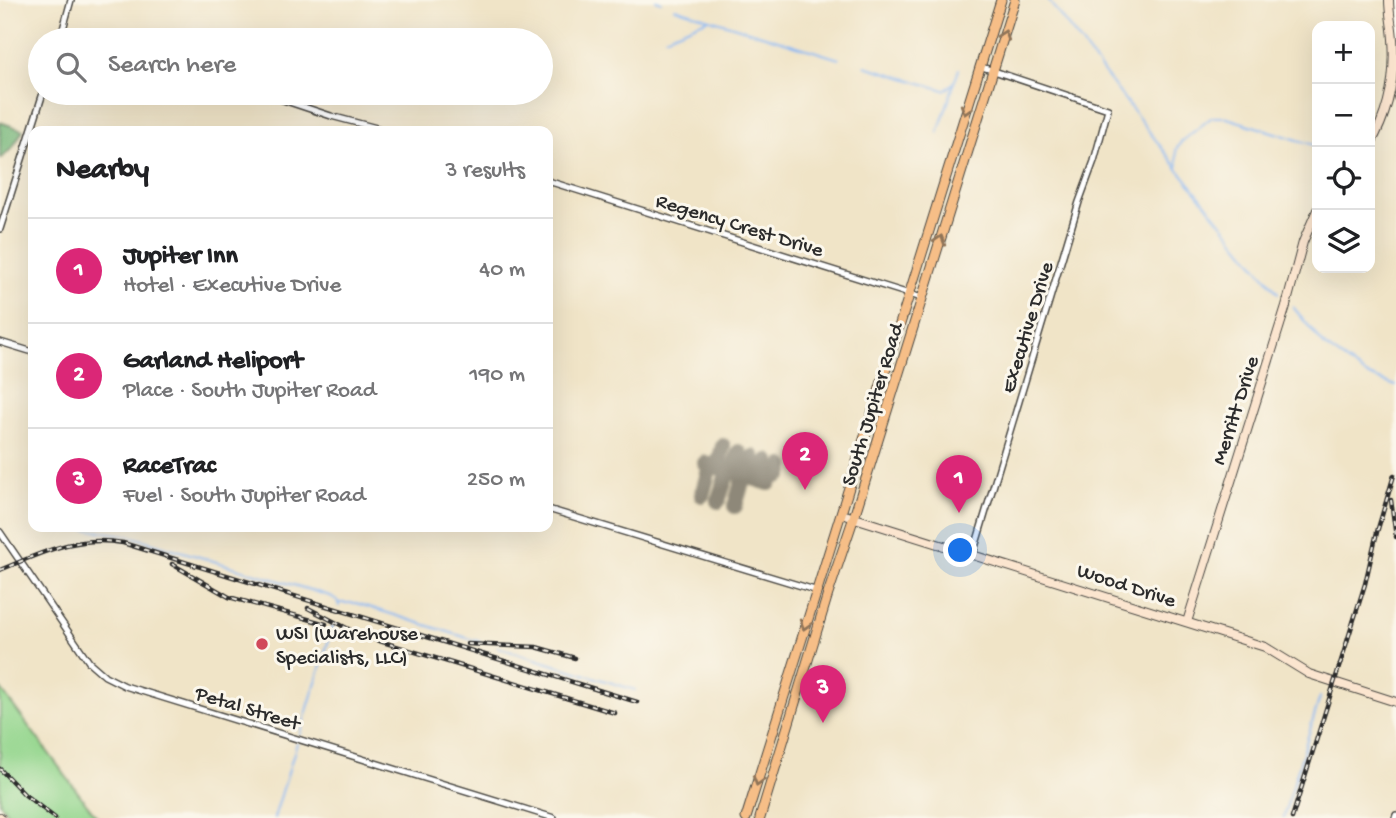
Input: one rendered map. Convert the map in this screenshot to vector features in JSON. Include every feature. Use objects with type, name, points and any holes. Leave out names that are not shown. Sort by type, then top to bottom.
[{"type":"main road","name":"South Jupiter Road","points":[[746,818],[1001,0]]},
{"type":"main road","name":"South Jupiter Road","points":[[760,818],[1015,0]]},
{"type":"main road","points":[[953,153],[965,158]]},
{"type":"street","points":[[64,28],[71,0]]},
{"type":"street","points":[[1375,134],[1387,109],[1392,87],[1393,38],[1389,0]]},
{"type":"street","points":[[979,66],[993,70]]},
{"type":"street","name":"Executive Drive","points":[[972,554],[1079,202],[1108,118],[1108,109],[993,70]]},
{"type":"street","points":[[33,126],[39,105]]},
{"type":"street","points":[[298,105],[369,126]]},
{"type":"street","points":[[0,229],[28,140]]},
{"type":"street","name":"Regency Crest Drive","points":[[553,183],[922,298]]},
{"type":"street","name":"Merritt Drive","points":[[1187,622],[1286,306],[1303,242],[1312,221]]},
{"type":"street","points":[[0,342],[28,350]]},
{"type":"street","points":[[553,511],[828,594]]},
{"type":"street","name":"Wood Drive","points":[[842,514],[1265,647],[1309,674],[1396,702]]},
{"type":"street","name":"Petal Street","points":[[0,532],[85,657],[105,676],[125,686],[554,818]]},
{"type":"green space","points":[[0,122],[23,130],[13,147],[2,158],[0,158]]},
{"type":"green space","points":[[0,688],[98,818],[11,818],[0,803]]},
{"type":"waterway","points":[[656,0],[661,2]]},
{"type":"waterway","points":[[1048,0],[1278,293]]},
{"type":"waterway","points":[[675,8],[839,59]]},
{"type":"waterway","points":[[665,37],[709,19]]},
{"type":"waterway","points":[[865,66],[944,90],[954,82],[959,69]]},
{"type":"waterway","points":[[938,133],[954,84]]},
{"type":"waterway","points":[[1178,168],[1176,150],[1181,142],[1212,117],[1224,117],[1312,144]]},
{"type":"waterway","points":[[1293,307],[1325,346],[1366,375],[1396,386]]},
{"type":"waterway","points":[[105,532],[127,535],[330,596],[337,600],[339,606]]},
{"type":"waterway","points":[[340,603],[356,603],[480,642]]},
{"type":"waterway","points":[[300,734],[333,626]]},
{"type":"waterway","points":[[497,647],[635,690]]},
{"type":"waterway","points":[[1283,818],[1320,697]]},
{"type":"waterway","points":[[274,818],[297,743]]},
{"type":"taxiway","points":[[715,467],[718,466],[723,446]]},
{"type":"taxiway","points":[[730,472],[739,452]]},
{"type":"taxiway","points":[[745,476],[748,475],[753,457]]},
{"type":"taxiway","points":[[761,481],[768,461]]},
{"type":"taxiway","points":[[705,463],[769,483],[772,478],[781,474],[783,466]]},
{"type":"taxiway","points":[[702,495],[710,466]]},
{"type":"taxiway","points":[[718,501],[726,471]]},
{"type":"taxiway","points":[[735,506],[742,475]]},
{"type":"railway","points":[[1292,818],[1365,584],[1394,475]]},
{"type":"railway","points":[[1391,500],[1396,537]]},
{"type":"railway","points":[[0,570],[46,551],[75,543],[123,543],[637,702]]},
{"type":"railway","points":[[172,564],[229,597],[326,624]]},
{"type":"railway","points":[[308,608],[360,635],[615,713]]},
{"type":"railway","points":[[467,644],[536,647],[575,658]]},
{"type":"railway","points":[[0,769],[25,795],[55,818]]},
{"type":"place","name":"Garland Heliport","points":[[805,490]]},
{"type":"place","name":"Jupiter Inn","points":[[959,513]]},
{"type":"place","name":"WSI (Warehouse Specialists, LLC)","points":[[262,644]]},
{"type":"place","name":"RaceTrac","points":[[823,723]]}]
